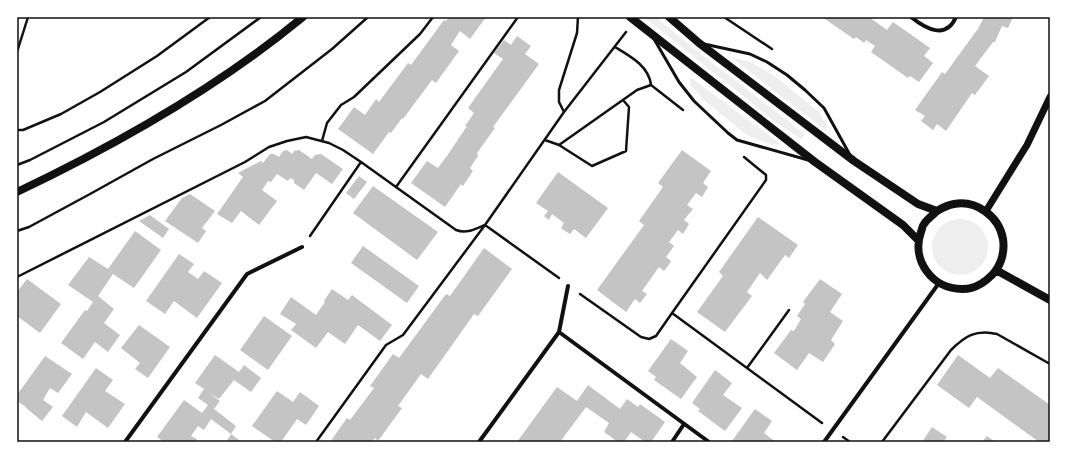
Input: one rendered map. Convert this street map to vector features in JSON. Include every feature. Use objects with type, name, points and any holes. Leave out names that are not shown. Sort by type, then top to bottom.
[{"type":"main road","points":[[17,192],[62,171],[121,140],[182,103],[234,70],[281,36],[303,17]]},
{"type":"main road","points":[[630,17],[815,162],[903,225],[918,240]]},
{"type":"main road","points":[[669,17],[699,43],[854,162],[918,204],[937,211]]},
{"type":"main road","points":[[953,204],[970,204],[986,211],[998,224],[1003,239],[1003,255],[996,270],[985,282],[970,288],[954,289],[939,283],[926,272],[919,257],[918,240],[924,223],[937,211],[953,204]]},
{"type":"main road","points":[[996,270],[1050,300]]},
{"type":"street","points":[[911,17],[928,29],[942,31],[954,23],[956,17]]},
{"type":"street","points":[[986,211],[1027,145],[1050,97]]},
{"type":"street","points":[[126,442],[248,274],[302,247]]},
{"type":"street","points":[[824,442],[939,283]]},
{"type":"street","points":[[479,442],[559,332],[568,286]]},
{"type":"street","points":[[559,332],[709,442]]},
{"type":"street","points":[[672,442],[684,424]]},
{"type":"lane","points":[[650,32],[679,82],[694,101],[732,137],[762,148],[815,162]]},
{"type":"lane","points":[[699,43],[750,54],[767,62],[787,75],[824,108],[854,162]]},
{"type":"path","points":[[17,52],[28,17]]},
{"type":"path","points":[[17,130],[22,130],[61,114],[100,92],[157,56],[210,17]]},
{"type":"path","points":[[17,165],[30,160],[104,122],[186,72],[261,17]]},
{"type":"path","points":[[17,231],[29,227],[153,159],[265,101],[332,49],[368,17]]},
{"type":"path","points":[[322,141],[327,124],[340,105],[360,92],[420,34],[433,17]]},
{"type":"path","points":[[396,187],[518,17]]},
{"type":"path","points":[[564,112],[559,102],[560,90],[577,33],[578,17]]},
{"type":"path","points":[[724,17],[774,50]]},
{"type":"path","points":[[316,442],[386,345],[403,335],[485,225],[564,112],[627,30]]},
{"type":"path","points":[[615,47],[630,56],[647,72]]},
{"type":"path","points":[[559,145],[637,90],[651,85]]},
{"type":"path","points":[[545,140],[559,145],[592,166],[626,151],[629,106],[623,100]]},
{"type":"path","points":[[17,277],[245,162],[269,147],[288,140],[306,137],[329,143],[343,150],[456,230],[467,232],[485,225]]},
{"type":"path","points":[[485,225],[641,337],[649,339],[656,336],[766,180],[766,175],[743,156]]},
{"type":"path","points":[[302,247],[361,162]]},
{"type":"path","points":[[747,368],[789,310]]},
{"type":"path","points":[[672,313],[833,430]]},
{"type":"path","points":[[882,442],[951,350],[960,341],[970,335],[979,332],[997,334],[1050,364]]},
{"type":"shaded area","points":[[644,17],[656,17],[698,52],[805,134],[801,139],[778,124]]},
{"type":"shaded area","points":[[732,58],[749,61],[773,75],[819,112],[828,128],[824,129]]},
{"type":"shaded area","points":[[690,77],[782,145],[770,144],[748,136],[705,101],[690,85]]},
{"type":"shaded area","points":[[954,219],[966,219],[980,227],[988,241],[986,258],[980,267],[966,275],[954,275],[944,270],[937,263],[932,253],[932,241],[937,231],[944,224]]},
{"type":"building","points":[[449,17],[486,17],[470,39],[460,31],[451,45],[459,51],[436,83],[432,80],[403,119],[402,118],[391,133],[389,132],[373,154],[338,129],[354,107],[365,115],[376,99],[379,102],[408,63],[411,65],[444,20],[446,21]]},
{"type":"building","points":[[822,17],[869,17],[887,30],[893,22],[930,48],[924,56],[933,63],[919,82],[910,76],[908,78],[871,52],[875,46],[866,40],[864,43],[856,37],[854,39]]},
{"type":"building","points":[[984,17],[1013,17],[1008,28],[1002,26],[995,42],[993,42],[975,66],[989,76],[975,95],[972,93],[946,131],[937,124],[933,130],[921,121],[925,116],[915,110],[942,72],[945,74],[977,31]]},
{"type":"building","points":[[517,36],[531,46],[525,54],[539,64],[493,127],[495,128],[477,153],[478,156],[470,168],[473,171],[463,186],[461,184],[445,207],[411,183],[427,161],[438,168],[449,153],[474,113],[468,108],[503,59],[494,53],[504,40],[511,45]]},
{"type":"building","points":[[287,150],[292,154],[294,151],[299,150],[312,159],[315,155],[321,154],[343,169],[332,184],[316,173],[304,190],[294,183],[294,180],[290,178],[288,181],[277,174],[271,182],[268,181],[262,190],[277,201],[259,225],[241,211],[232,223],[217,214],[243,177],[238,173],[261,161],[263,163],[270,154],[274,154],[279,157],[283,151]]},
{"type":"building","points":[[682,150],[711,171],[703,183],[708,187],[702,197],[696,193],[687,205],[693,209],[684,220],[689,224],[683,234],[678,230],[669,242],[674,246],[666,257],[671,261],[668,266],[664,271],[659,267],[642,291],[647,294],[640,303],[635,299],[626,312],[597,290],[644,225],[639,221],[663,187],[658,183]]},
{"type":"building","points":[[558,172],[608,208],[586,238],[574,229],[570,234],[565,231],[561,228],[564,223],[552,214],[549,220],[544,216],[548,211],[536,203]]},
{"type":"building","points":[[359,176],[367,182],[354,199],[346,193]]},
{"type":"building","points":[[373,186],[438,232],[417,260],[353,213]]},
{"type":"building","points":[[190,194],[215,211],[202,228],[206,231],[198,243],[165,221],[182,198]]},
{"type":"building","points":[[150,215],[169,229],[163,238],[139,221]]},
{"type":"building","points":[[758,217],[798,245],[789,258],[785,255],[767,280],[760,273],[747,292],[752,296],[725,332],[697,312],[723,276],[719,272]]},
{"type":"building","points":[[135,231],[161,250],[134,288],[113,274],[98,296],[114,309],[104,323],[120,335],[108,352],[95,342],[83,359],[61,343],[85,310],[87,311],[93,302],[68,285],[89,257],[108,269]]},
{"type":"building","points":[[363,246],[419,286],[407,303],[351,263]]},
{"type":"building","points":[[484,248],[512,269],[478,316],[474,314],[428,379],[421,374],[398,406],[402,408],[378,441],[375,438],[372,442],[330,442],[347,418],[350,420],[374,388],[370,386],[393,354],[399,358],[446,294],[450,296]]},
{"type":"building","points":[[179,254],[194,264],[188,272],[198,279],[204,271],[222,283],[197,318],[174,301],[165,314],[146,301]]},
{"type":"building","points":[[27,279],[61,304],[40,333],[17,316],[17,292]]},
{"type":"building","points":[[820,279],[842,294],[830,312],[843,321],[831,340],[835,344],[823,362],[809,353],[797,370],[774,353],[791,330],[794,331],[801,319],[797,316],[805,304],[803,302]]},
{"type":"building","points":[[332,289],[348,300],[352,295],[392,325],[380,341],[358,325],[345,344],[328,332],[316,348],[291,330],[296,324],[280,314],[291,297],[316,315]]},
{"type":"building","points":[[264,316],[292,336],[268,370],[240,350]]},
{"type":"building","points":[[139,325],[170,347],[148,378],[135,369],[140,363],[121,348]]},
{"type":"building","points":[[671,339],[688,351],[680,363],[697,377],[681,399],[654,380],[656,377],[648,371]]},
{"type":"building","points":[[215,355],[239,372],[244,365],[261,378],[251,392],[234,380],[219,399],[209,393],[220,401],[214,409],[236,426],[231,434],[211,419],[204,430],[198,426],[191,436],[197,439],[195,442],[164,442],[157,437],[184,400],[202,413],[208,405],[198,398],[204,389],[195,383]]},
{"type":"building","points":[[958,355],[990,378],[998,368],[1050,405],[1050,442],[1039,442],[977,397],[969,408],[937,385]]},
{"type":"building","points":[[45,356],[72,374],[58,393],[50,388],[43,400],[53,407],[42,421],[17,401],[17,395]]},
{"type":"building","points":[[96,368],[113,380],[105,391],[125,404],[108,428],[86,412],[77,427],[62,416]]},
{"type":"building","points":[[715,370],[732,383],[723,395],[742,408],[725,431],[698,411],[700,409],[692,403]]},
{"type":"building","points":[[588,385],[620,409],[627,399],[638,407],[640,404],[665,422],[651,442],[645,442],[631,432],[624,442],[618,442],[604,432],[609,423],[586,407],[560,442],[517,442],[557,387],[577,401]]},
{"type":"building","points":[[277,391],[293,402],[300,392],[319,406],[306,425],[297,419],[281,442],[275,442],[252,426]]},
{"type":"building","points":[[755,409],[772,421],[764,433],[776,442],[733,442],[732,441]]},
{"type":"building","points":[[932,427],[947,437],[943,442],[922,442]]},
{"type":"building","points":[[231,434],[242,442],[226,442]]},
{"type":"building","points":[[987,436],[994,441],[996,442],[982,442]]}]
